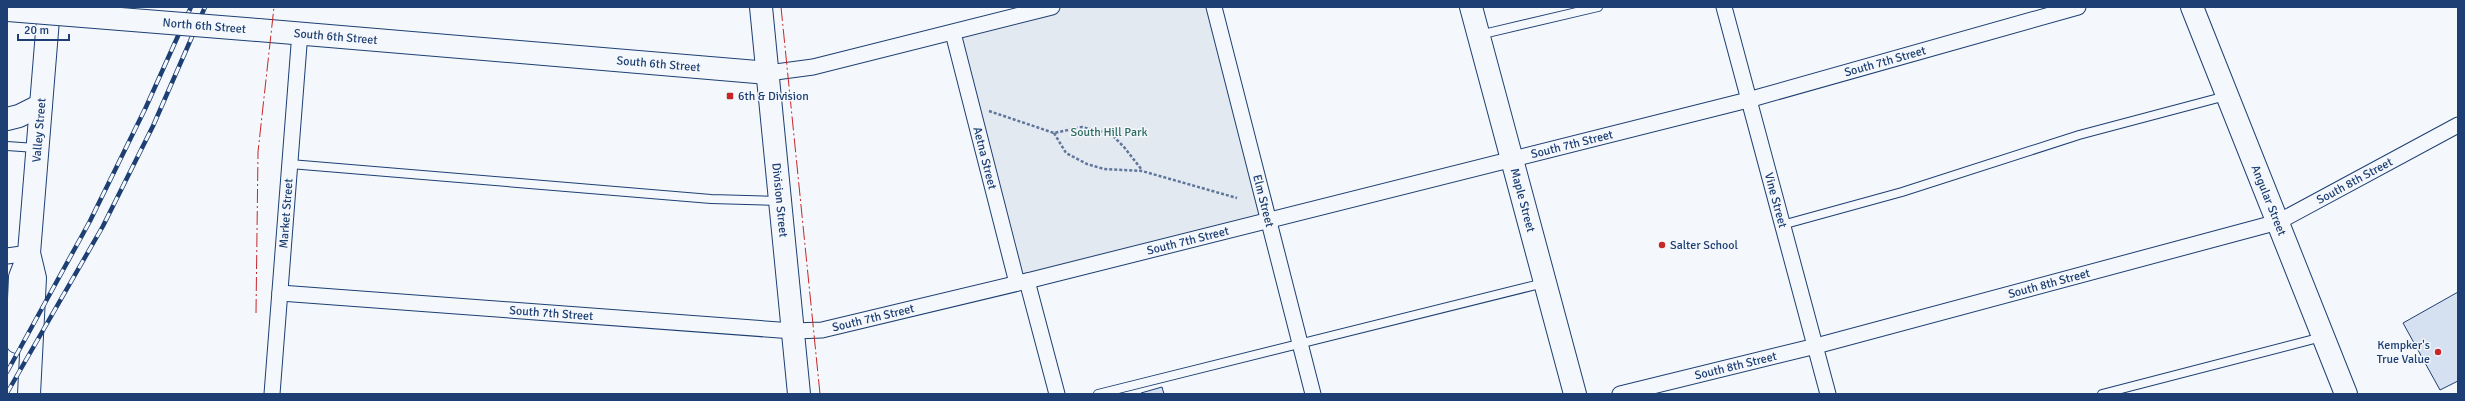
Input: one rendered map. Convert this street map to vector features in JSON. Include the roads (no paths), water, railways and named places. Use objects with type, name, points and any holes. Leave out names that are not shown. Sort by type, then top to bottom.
[{"type":"street","name":"Valley Street","points":[[29,394],[35,283],[29,253],[49,7]]},
{"type":"street","name":"Division Street","points":[[761,7],[799,394]]},
{"type":"street","name":"South 6th Street","points":[[258,30],[300,32],[768,73],[807,68],[953,33],[1052,7]]},
{"type":"street","name":"Elm Street","points":[[1214,7],[1313,394]]},
{"type":"street","name":"Maple Street","points":[[1471,7],[1575,394]]},
{"type":"street","name":"Vine Street","points":[[1724,7],[1828,394]]},
{"type":"street","name":"South 7th Street","points":[[280,293],[794,331],[822,330],[1022,282],[1511,158],[1748,100],[2078,7]]},
{"type":"street","name":"Angular Street","points":[[2192,7],[2346,394]]},
{"type":"street","name":"North 6th Street","points":[[7,10],[258,30]]},
{"type":"street","name":"Market Street","points":[[272,394],[300,32]]},
{"type":"street","name":"Aetna Street","points":[[953,33],[1022,282],[1057,394]]},
{"type":"street","points":[[7,119],[19,116],[41,105]]},
{"type":"street","name":"South 8th Street","points":[[1620,394],[1816,346],[2278,222],[2458,125]]},
{"type":"street","name":"Valley Street","points":[[14,394],[19,283],[21,271],[29,253]]},
{"type":"street","points":[[7,256],[29,253]]},
{"type":"lane","points":[[1478,36],[1598,7]]},
{"type":"lane","points":[[1782,225],[1902,192],[2079,135],[2228,95]]},
{"type":"lane","points":[[7,146],[38,148]]},
{"type":"lane","points":[[290,164],[711,199],[780,201]]},
{"type":"lane","points":[[1098,394],[1545,283]]},
{"type":"lane","points":[[2102,394],[2324,337]]},
{"type":"railway","points":[[7,372],[90,221],[146,107],[191,7]]},
{"type":"railway","points":[[7,393],[103,226],[153,126],[205,7]]},
{"type":"place","name":"6th & Division","points":[[730,96]]},
{"type":"place","name":"Salter School","points":[[1662,245]]},
{"type":"place","name":"Kempker's True Value","points":[[2438,352]]},
{"type":"park label","name":"South Hill Park","points":[[1109,132]]}]
